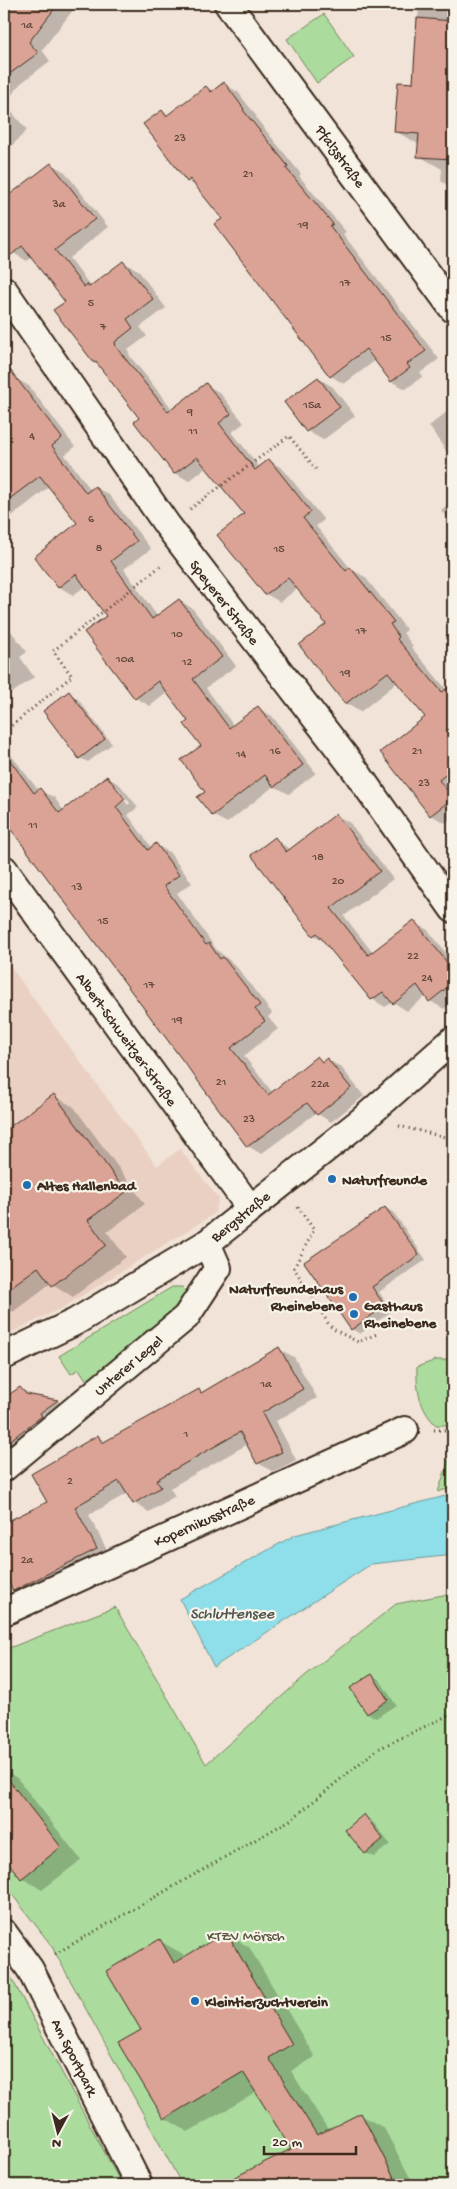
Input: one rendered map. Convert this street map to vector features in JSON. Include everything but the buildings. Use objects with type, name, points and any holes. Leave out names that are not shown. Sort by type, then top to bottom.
[{"type":"street","name":"Pfalzstraße","points":[[228,4],[453,309]]},
{"type":"street","name":"Speyerer Straße","points":[[4,290],[167,525],[353,767],[453,909]]},
{"type":"street","name":"Albert-Schweitzer-Straße","points":[[4,869],[250,1208]]},
{"type":"street","name":"Bergstraße","points":[[4,1356],[75,1322],[207,1243],[361,1121],[453,1040]]},
{"type":"street","name":"Unterer Legel","points":[[4,1468],[186,1317],[218,1268],[207,1243]]},
{"type":"street","name":"Kopernikusstraße","points":[[4,1612],[404,1430]]},
{"type":"street","name":"Am Sportpark","points":[[4,1933],[30,1969],[139,2185]]},
{"type":"path","points":[[167,525],[289,436],[316,468]]},
{"type":"path","points":[[4,732],[72,676],[53,651],[184,548]]},
{"type":"path","points":[[361,1121],[405,1127],[453,1139]]},
{"type":"path","points":[[305,1216],[314,1230],[294,1268],[333,1329],[358,1342],[379,1333]]},
{"type":"path","points":[[30,1969],[292,1819],[376,1750],[453,1713]]},
{"type":"shaded area","points":[[4,958],[157,1166],[180,1149],[219,1199],[214,1214],[64,1307],[4,1336]]},
{"type":"green space","points":[[324,14],[354,57],[317,83],[287,39]]},
{"type":"green space","points":[[172,1287],[182,1287],[187,1292],[186,1298],[89,1384],[79,1369],[71,1374],[59,1356]]},
{"type":"green space","points":[[436,1360],[453,1360],[453,1425],[436,1425],[426,1413],[420,1399],[417,1367]]},
{"type":"green space","points":[[453,1448],[453,1487],[438,1492]]},
{"type":"green space","name":"KTZV Mörsch","points":[[443,1595],[453,1596],[453,2185],[182,2185],[51,1945],[4,1884],[4,1650],[115,1607],[206,1764],[306,1675],[396,1604]]},
{"type":"green space","points":[[4,1964],[122,2185],[4,2185]]},
{"type":"water","name":"Schluttensee","points":[[453,1494],[453,1555],[371,1564],[214,1667],[180,1599],[295,1535]]},
{"type":"place","name":"Naturfreunde","points":[[332,1179]]},
{"type":"place","name":"Altes Hallenbad","points":[[27,1185]]},
{"type":"place","name":"Naturfreundehaus Rheinebene","points":[[353,1297]]},
{"type":"place","name":"Gasthaus Rheinebene","points":[[354,1314]]},
{"type":"place","name":"Kleintierzuchtverein","points":[[195,2001]]}]
